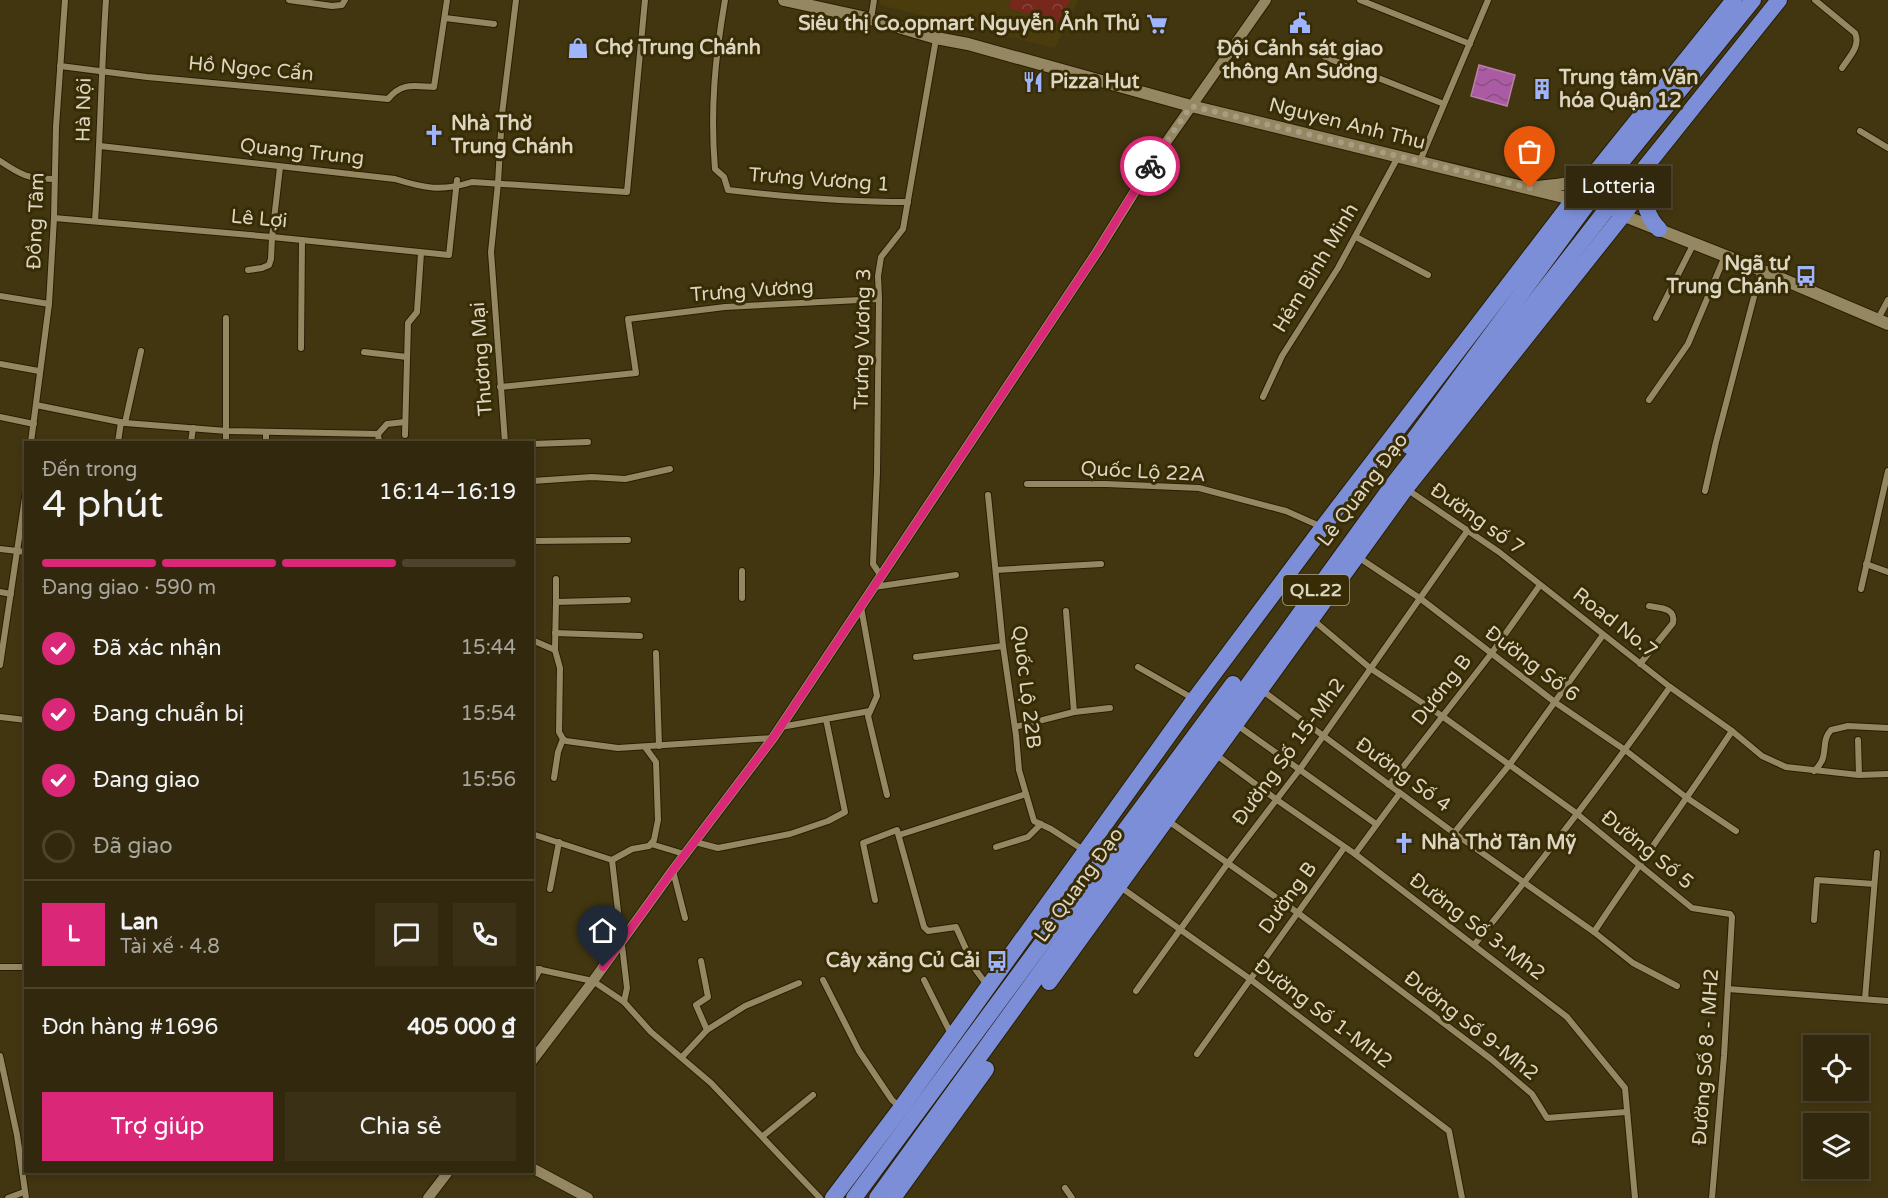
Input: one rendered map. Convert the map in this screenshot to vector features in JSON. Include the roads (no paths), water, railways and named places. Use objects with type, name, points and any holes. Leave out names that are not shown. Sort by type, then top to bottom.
[{"type":"highway","name":"Lê Quang Đạo","points":[[854,1198],[1581,201],[1596,172],[1734,0]]},
{"type":"highway","name":"Lê Quang Đạo","points":[[833,1198],[901,1108],[1194,700],[1323,527],[1581,201],[1626,158],[1752,0]]},
{"type":"highway","name":"Lê Quang Đạo","points":[[1230,719],[1260,688],[1357,556],[1400,485],[1623,215],[1643,178],[1779,0]]},
{"type":"highway","name":"Lê Quang Đạo","points":[[877,1198],[1209,749],[1400,485],[1607,209],[1643,178],[1792,0]]},
{"type":"highway","points":[[1596,172],[1626,158]]},
{"type":"highway","points":[[1643,178],[1646,209],[1652,222],[1659,229]]},
{"type":"highway","name":"Lê Quang Đạo","points":[[893,1198],[1167,820],[1209,749]]},
{"type":"main road","name":"Nguyen Anh Thu","points":[[784,0],[968,44],[1191,106],[1581,201],[1726,255],[1883,322]]},
{"type":"main road","points":[[1530,188],[1578,181],[1596,172]]},
{"type":"street","name":"Đồng Tâm","points":[[32,441],[49,304],[65,0]]},
{"type":"street","name":"Hà Nội","points":[[96,221],[106,0]]},
{"type":"street","points":[[289,0],[332,6],[342,5],[345,0]]},
{"type":"street","points":[[447,0],[445,18],[494,24]]},
{"type":"street","name":"Thương Mại","points":[[505,441],[491,252],[502,114],[516,0]]},
{"type":"street","name":"Quang Trung","points":[[100,146],[395,179],[426,189],[472,182],[627,192],[645,0]]},
{"type":"street","name":"Trưng Vương 1","points":[[725,0],[713,83],[712,135],[715,168],[724,177],[728,190],[794,198],[908,202]]},
{"type":"street","points":[[871,19],[874,0]]},
{"type":"street","points":[[534,1058],[773,738],[1097,252],[1158,154],[1266,0]]},
{"type":"street","points":[[1360,0],[1470,44]]},
{"type":"street","points":[[1420,161],[1488,0]]},
{"type":"street","points":[[1815,0],[1855,33],[1857,38],[1858,43],[1842,68]]},
{"type":"street","name":"Hồ Ngọc Cẩn","points":[[60,66],[388,99],[395,90],[407,85],[434,87],[445,18]]},
{"type":"street","name":"Trưng Vương 3","points":[[881,576],[873,564],[877,473],[878,276],[881,257],[903,229],[936,38]]},
{"type":"street","points":[[1324,57],[1444,104]]},
{"type":"street","points":[[1860,131],[1888,148]]},
{"type":"street","name":"Hẻm Bình Minh","points":[[1263,398],[1282,356],[1356,237],[1398,156]]},
{"type":"street","points":[[0,161],[22,175],[37,179],[54,179]]},
{"type":"street","points":[[248,270],[269,265],[271,259],[280,167]]},
{"type":"street","name":"Lê Lợi","points":[[54,218],[449,255],[457,184]]},
{"type":"street","points":[[1356,237],[1428,275]]},
{"type":"street","points":[[301,348],[302,240]]},
{"type":"street","points":[[1656,318],[1694,243]]},
{"type":"street","points":[[405,435],[408,323],[417,312],[421,253]]},
{"type":"street","points":[[1648,400],[1688,344],[1726,255]]},
{"type":"street","points":[[1705,491],[1761,270]]},
{"type":"street","points":[[0,296],[49,304]]},
{"type":"street","name":"Trưng Vương","points":[[500,387],[636,373],[628,319],[725,307],[879,299]]},
{"type":"street","points":[[1883,322],[1888,300]]},
{"type":"street","points":[[226,318],[226,441]]},
{"type":"street","points":[[118,441],[141,351]]},
{"type":"street","points":[[364,352],[407,357]]},
{"type":"street","points":[[0,364],[39,371]]},
{"type":"street","points":[[36,405],[123,422],[226,431],[378,434],[387,424],[405,422]]},
{"type":"street","points":[[0,417],[34,424]]},
{"type":"street","points":[[191,441],[193,428]]},
{"type":"street","points":[[266,432],[266,441]]},
{"type":"street","points":[[378,434],[379,441]]},
{"type":"street","points":[[534,444],[588,442]]},
{"type":"street","points":[[534,481],[592,477],[625,479],[670,469]]},
{"type":"street","points":[[1861,589],[1888,471]]},
{"type":"street","name":"Quốc Lộ 22A","points":[[1027,484],[1106,484],[1199,488],[1286,511],[1323,527]]},
{"type":"street","name":"Đường số 7","points":[[1400,485],[1499,552],[1540,585]]},
{"type":"street","name":"Quốc Lộ 22B","points":[[988,495],[1003,646],[1019,770],[1034,821],[1041,824]]},
{"type":"street","points":[[1880,502],[1888,505]]},
{"type":"street","points":[[0,665],[24,504]]},
{"type":"street","name":"Đường Số 15-Mh2","points":[[1136,991],[1228,863],[1300,769],[1468,531]]},
{"type":"street","points":[[534,541],[628,540]]},
{"type":"street","points":[[0,549],[24,552]]},
{"type":"street","name":"Đường Số 6","points":[[1357,556],[1420,599],[1556,703],[1736,831]]},
{"type":"street","points":[[996,570],[1101,564]]},
{"type":"street","points":[[1866,564],[1888,572]]},
{"type":"street","points":[[742,570],[742,598]]},
{"type":"street","points":[[874,587],[956,575]]},
{"type":"street","points":[[556,579],[555,651],[560,668],[558,724],[563,739],[618,748],[773,738]]},
{"type":"street","name":"Road No.7","points":[[1540,585],[1670,687]]},
{"type":"street","name":"Dương B","points":[[1389,785],[1491,654],[1540,585]]},
{"type":"street","points":[[0,592],[11,594]]},
{"type":"street","points":[[556,602],[628,600]]},
{"type":"street","points":[[861,606],[877,696],[868,716],[887,795]]},
{"type":"street","points":[[1640,664],[1674,623],[1674,615],[1670,610],[1649,606]]},
{"type":"street","points":[[1066,611],[1074,712]]},
{"type":"street","points":[[1311,618],[1370,668],[1442,716]]},
{"type":"street","points":[[555,633],[640,636]]},
{"type":"street","points":[[1454,833],[1556,703],[1603,635]]},
{"type":"street","points":[[534,641],[555,651]]},
{"type":"street","points":[[916,657],[1003,646]]},
{"type":"street","points":[[656,652],[659,746]]},
{"type":"street","points":[[1138,668],[1194,700]]},
{"type":"street","points":[[1474,945],[1524,883],[1670,687],[1732,731],[1762,756],[1786,767],[1859,775],[1888,774]]},
{"type":"street","name":"Đường Số 4","points":[[1260,688],[1454,833],[1594,932],[1633,963],[1677,986]]},
{"type":"street","points":[[1014,727],[1074,712],[1110,708]]},
{"type":"street","points":[[780,727],[870,711]]},
{"type":"street","name":"Đường Số 5","points":[[1442,716],[1576,813],[1692,908],[1726,912],[1732,917]]},
{"type":"street","points":[[0,717],[24,720]]},
{"type":"street","points":[[695,842],[718,848],[790,834],[828,821],[844,812],[826,719]]},
{"type":"street","points":[[1230,719],[1376,824]]},
{"type":"street","points":[[1814,771],[1822,762],[1826,738],[1831,730],[1848,726],[1888,728]]},
{"type":"street","points":[[1594,932],[1732,731]]},
{"type":"street","points":[[555,778],[558,752],[563,739]]},
{"type":"street","points":[[1858,740],[1859,775]]},
{"type":"street","points":[[534,835],[612,860],[632,849],[649,846],[654,840],[658,820],[656,762],[645,747]]},
{"type":"street","name":"Đường Số 3-Mh2","points":[[1209,749],[1355,854],[1566,1017],[1624,1088],[1635,1198]]},
{"type":"street","points":[[1355,854],[1400,793]]},
{"type":"street","points":[[875,900],[863,843],[1026,794]]},
{"type":"street","points":[[1167,820],[1298,913]]},
{"type":"street","points":[[996,847],[1028,837],[1041,824],[1085,851]]},
{"type":"street","points":[[898,832],[924,927],[928,931],[956,927],[975,969],[988,985]]},
{"type":"street","points":[[550,890],[559,842]]},
{"type":"street","points":[[651,844],[685,854]]},
{"type":"street","name":"Dường B","points":[[1197,1054],[1344,848]]},
{"type":"street","points":[[1865,999],[1877,853]]},
{"type":"street","points":[[612,860],[627,988],[624,1002]]},
{"type":"street","points":[[673,870],[685,918]]},
{"type":"street","points":[[1814,920],[1817,880],[1874,884]]},
{"type":"street","name":"Đường Số 1-MH2","points":[[1119,886],[1250,979],[1449,1131],[1462,1198]]},
{"type":"street","name":"Đường Số 9-Mh2","points":[[1298,913],[1499,1066],[1532,1094],[1547,1118],[1626,1112]]},
{"type":"street","name":"Đường Số 8 - MH2","points":[[1712,1198],[1732,917]]},
{"type":"street","points":[[701,962],[708,997],[696,1005],[707,1030]]},
{"type":"street","points":[[0,968],[24,967]]},
{"type":"street","points":[[534,968],[593,981],[624,1002],[651,1032],[711,1083],[819,1198]]},
{"type":"street","points":[[534,980],[540,969]]},
{"type":"street","points":[[823,980],[859,1051],[892,1100],[901,1108]]},
{"type":"street","points":[[924,980],[952,1035]]},
{"type":"street","points":[[682,1057],[707,1030],[745,1006],[799,983]]},
{"type":"street","points":[[1728,989],[1888,1001]]},
{"type":"street","points":[[0,1056],[17,1135],[25,1195],[8,1198]]},
{"type":"street","points":[[763,1136],[813,1095]]},
{"type":"street","points":[[17,1135],[24,1135]]},
{"type":"street","points":[[534,1169],[588,1198]]},
{"type":"street","points":[[428,1198],[447,1173]]},
{"type":"street","points":[[1065,1188],[1072,1198]]},
{"type":"water","points":[[1479,65],[1515,75],[1507,106],[1471,96]]},
{"type":"place","name":"Đội Cảnh sát giao thông An Sương","points":[[1300,23]]},
{"type":"place","name":"Siêu thị Co.opmart Nguyễn Ảnh Thủ","points":[[1157,24]]},
{"type":"place","name":"Chợ Trung Chánh","points":[[578,48]]},
{"type":"place","name":"Pizza Hut","points":[[1033,82]]},
{"type":"place","name":"Trung tâm Văn hóa Quận 12","points":[[1542,89]]},
{"type":"place","name":"Nhà Thờ Trung Chánh","points":[[434,135]]},
{"type":"place","name":"Lotteria","points":[[1530,188]]},
{"type":"place","name":"Ngã tư Trung Chánh","points":[[1806,276]]},
{"type":"place","name":"Nhà Thờ Tân Mỹ","points":[[1404,843]]},
{"type":"place","name":"Cây xăng Củ Cải","points":[[997,961]]}]
